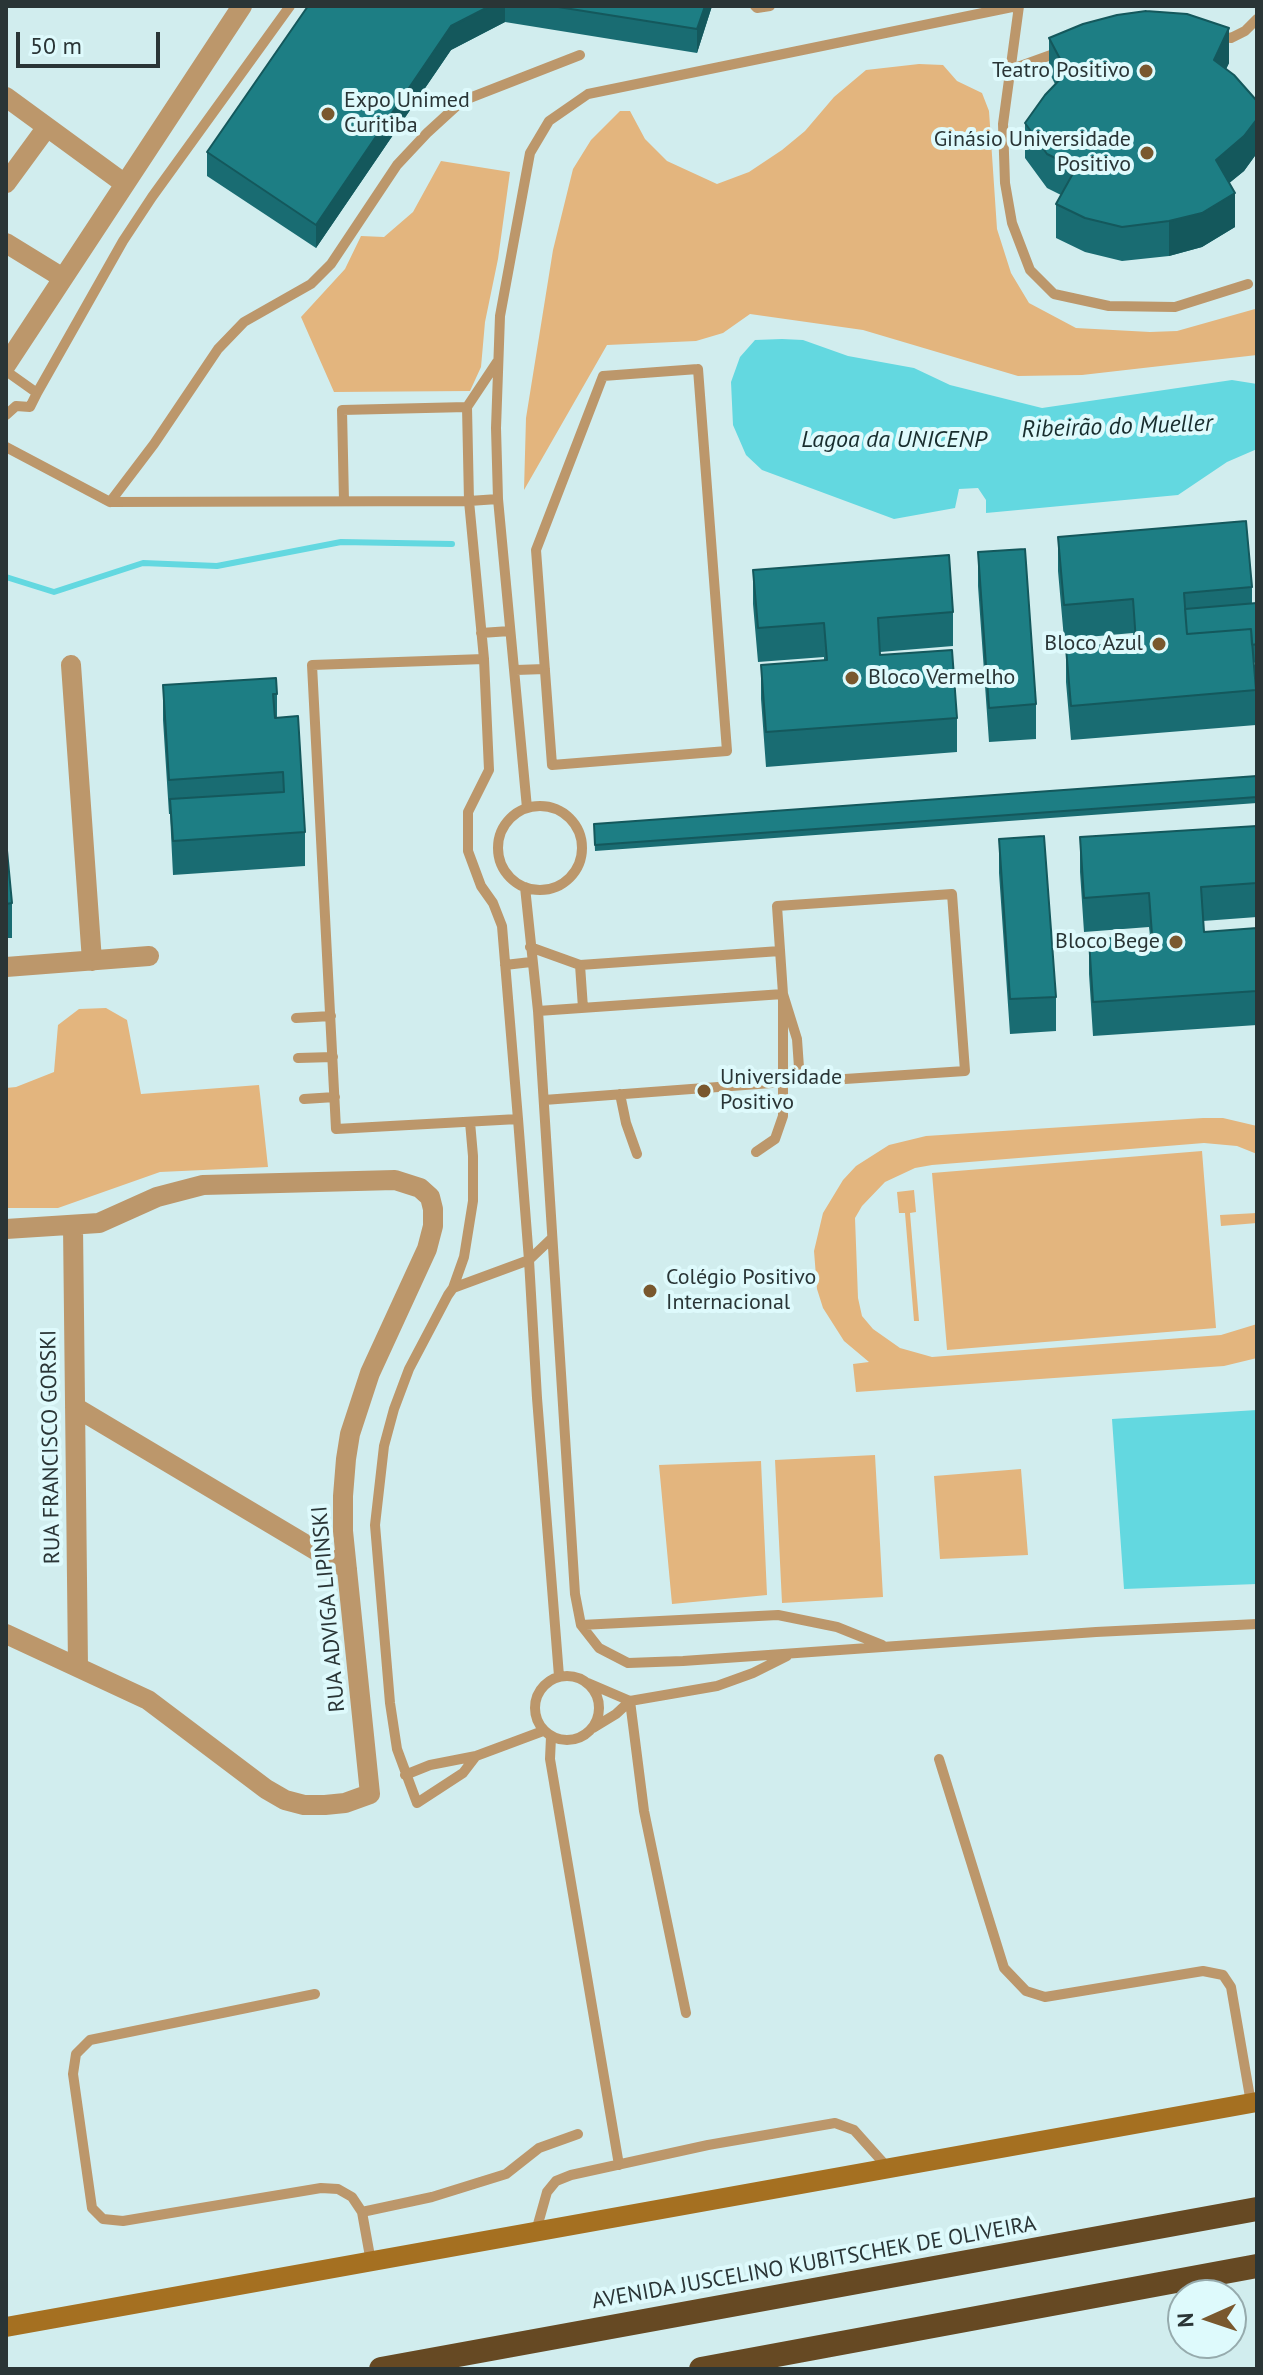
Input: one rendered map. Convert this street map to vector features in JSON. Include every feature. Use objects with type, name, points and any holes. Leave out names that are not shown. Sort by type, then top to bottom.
[{"type":"highway","name":"AVENIDA JUSCELINO KUBITSCHEK DE OLIVEIRA","points":[[381,2369],[1257,2209]]},
{"type":"highway","points":[[701,2369],[1257,2266]]},
{"type":"main road","points":[[6,2327],[1254,2102]]},
{"type":"street","points":[[6,368],[242,6]]},
{"type":"street","points":[[6,97],[125,184]]},
{"type":"street","points":[[6,183],[47,127]]},
{"type":"street","points":[[6,243],[63,278]]},
{"type":"street","points":[[71,665],[92,961]]},
{"type":"street","points":[[6,967],[149,956]]},
{"type":"street","name":"RUA ADVIGA LIPINSKI","points":[[73,1226],[99,1223],[157,1197],[203,1185],[384,1179],[407,1182],[420,1188],[430,1197],[433,1209],[433,1226],[427,1249],[370,1373],[350,1434],[343,1496],[347,1569],[370,1794],[345,1803],[325,1805],[304,1805],[285,1800],[266,1789],[156,1705],[78,1667]]},
{"type":"street","points":[[6,1229],[73,1226]]},
{"type":"street","name":"RUA FRANCISCO GORSKI","points":[[73,1226],[78,1667]]},
{"type":"street","points":[[75,1407],[347,1569]]},
{"type":"street","points":[[6,1634],[78,1667]]},
{"type":"lane","points":[[6,415],[16,406],[30,407],[123,241],[290,6]]},
{"type":"lane","points":[[755,6],[770,6]]},
{"type":"lane","points":[[955,6],[957,18]]},
{"type":"lane","points":[[527,808],[498,499],[497,362],[500,316],[530,153],[549,121],[588,94],[1018,6],[1003,124],[1005,183],[1012,223],[1030,270],[1054,294],[1109,306],[1175,307],[1248,284]]},
{"type":"lane","points":[[1209,35],[1231,38],[1245,31],[1257,19]]},
{"type":"lane","points":[[1012,69],[1072,48]]},
{"type":"lane","points":[[110,502],[154,444],[218,349],[244,322],[311,284],[331,264],[397,165],[427,133],[462,101],[580,55]]},
{"type":"lane","points":[[497,362],[467,407],[469,501],[484,659],[489,770],[468,812],[468,851],[481,886],[493,903],[502,926],[559,1676]]},
{"type":"lane","points":[[6,368],[37,393]]},
{"type":"lane","points":[[698,369],[727,751],[552,765],[545,669],[536,550],[603,376],[698,369]]},
{"type":"lane","points":[[344,501],[342,410],[467,407]]},
{"type":"lane","points":[[6,447],[110,502],[498,499]]},
{"type":"lane","points":[[481,633],[510,631]]},
{"type":"lane","points":[[484,659],[312,665],[336,1129],[518,1119]]},
{"type":"lane","points":[[516,670],[545,669]]},
{"type":"lane","points":[[548,807],[568,817],[579,834],[582,848],[580,861],[564,882],[538,890],[525,887],[505,871],[499,859],[500,834],[515,813],[527,808],[548,807]]},
{"type":"lane","points":[[525,887],[538,1011],[575,1594],[581,1625],[599,1648],[628,1663],[1257,1624]]},
{"type":"lane","points":[[756,1152],[775,1139],[783,1116],[783,994],[777,906],[952,894],[965,1071],[800,1082],[797,1039],[783,994]]},
{"type":"lane","points":[[530,947],[580,965],[780,951]]},
{"type":"lane","points":[[505,965],[531,962]]},
{"type":"lane","points":[[580,965],[583,1008]]},
{"type":"lane","points":[[538,1011],[783,994]]},
{"type":"lane","points":[[296,1018],[331,1016]]},
{"type":"lane","points":[[298,1058],[333,1057]]},
{"type":"lane","points":[[544,1100],[785,1082]]},
{"type":"lane","points":[[620,1094],[637,1154]]},
{"type":"lane","points":[[304,1099],[335,1097]]},
{"type":"lane","points":[[470,1122],[473,1201],[464,1257],[453,1288],[409,1369],[394,1409],[377,1487],[375,1525],[390,1703],[397,1749],[417,1803],[463,1773],[476,1756]]},
{"type":"lane","points":[[453,1288],[529,1260],[552,1238]]},
{"type":"lane","points":[[581,1625],[778,1615],[837,1627],[885,1646]]},
{"type":"lane","points":[[619,2165],[547,1734],[535,1714],[535,1701],[548,1681],[559,1676],[574,1676],[630,1701],[717,1686],[753,1673],[793,1653]]},
{"type":"lane","points":[[588,1683],[597,1696],[599,1712],[593,1729]]},
{"type":"lane","points":[[405,1775],[430,1765],[476,1756],[547,1734],[566,1741],[581,1738],[630,1701]]},
{"type":"lane","points":[[630,1701],[644,1811],[686,2013]]},
{"type":"lane","points":[[939,1759],[1004,1968],[1026,1991],[1045,1997],[1203,1971],[1223,1975],[1231,1987],[1254,2102]]},
{"type":"lane","points":[[315,1994],[90,2040],[76,2054],[73,2074],[92,2208],[103,2219],[123,2221],[321,2188],[338,2189],[352,2197],[362,2212],[371,2262]]},
{"type":"lane","points":[[536,2231],[547,2192],[556,2181],[708,2145],[835,2123],[854,2130],[888,2168]]},
{"type":"lane","points":[[362,2212],[432,2197],[506,2174],[539,2148],[578,2134]]},
{"type":"shaded area","points":[[919,64],[943,65],[957,81],[982,93],[989,111],[997,229],[1011,273],[1029,303],[1076,328],[1150,332],[1177,331],[1255,309],[1257,355],[1082,375],[1018,376],[863,330],[750,314],[723,333],[696,341],[607,345],[524,490],[526,418],[553,250],[573,169],[591,140],[620,111],[630,111],[645,139],[667,161],[717,184],[749,172],[782,150],[805,131],[834,97],[866,70]]},
{"type":"shaded area","points":[[441,161],[510,172],[498,259],[485,322],[481,367],[470,391],[334,392],[301,317],[345,269],[361,236],[384,237],[413,212]]},
{"type":"shaded area","points":[[106,1008],[127,1020],[141,1094],[259,1085],[268,1167],[160,1172],[58,1208],[6,1208],[6,1088],[54,1072],[58,1025],[79,1009]]},
{"type":"shaded area","points":[[1223,1118],[1257,1126],[1257,1154],[1237,1146],[1204,1143],[932,1165],[915,1168],[885,1182],[855,1218],[858,1298],[862,1316],[873,1329],[900,1348],[932,1357],[1221,1335],[1257,1324],[1257,1358],[1224,1366],[856,1392],[853,1364],[869,1362],[844,1341],[823,1308],[817,1289],[814,1251],[823,1213],[843,1180],[856,1166],[889,1145],[926,1136]]},
{"type":"shaded area","points":[[1202,1151],[1216,1328],[947,1350],[932,1173]]},
{"type":"shaded area","points":[[914,1190],[916,1212],[910,1213],[919,1321],[914,1321],[905,1213],[899,1213],[897,1192]]},
{"type":"shaded area","points":[[1257,1213],[1257,1223],[1221,1226],[1220,1215]]},
{"type":"shaded area","points":[[875,1455],[883,1597],[782,1603],[775,1460]]},
{"type":"shaded area","points":[[761,1461],[767,1595],[672,1604],[659,1465]]},
{"type":"shaded area","points":[[1021,1469],[1028,1555],[940,1559],[934,1476]]},
{"type":"water","name":"Lagoa da UNICENP","points":[[755,340],[803,340],[848,356],[914,368],[950,385],[1042,408],[1232,380],[1257,384],[1257,449],[1227,462],[1178,495],[986,513],[986,500],[978,488],[959,489],[955,508],[894,519],[762,470],[746,455],[733,425],[731,382],[740,357]]},
{"type":"water","points":[[1257,1410],[1257,1584],[1124,1589],[1112,1419]]},
{"type":"building","name":"Expo Unimed Curitiba","points":[[308,6],[490,6],[451,26],[316,225],[207,152]]},
{"type":"building","points":[[552,6],[705,6],[697,29]]},
{"type":"building","points":[[1146,11],[1187,14],[1229,28],[1214,60],[1234,75],[1257,101],[1257,119],[1244,136],[1216,160],[1235,193],[1202,213],[1122,227],[1085,218],[1056,204],[1076,168],[1047,154],[1025,123],[1067,72],[1049,38],[1083,24]]},
{"type":"building","points":[[1246,521],[1252,587],[1184,593],[1187,634],[1251,629],[1256,690],[1071,706],[1066,648],[1136,642],[1133,599],[1064,605],[1058,537]]},
{"type":"building","points":[[1025,549],[1036,704],[989,708],[978,552]]},
{"type":"building","points":[[949,555],[953,612],[878,618],[880,655],[952,650],[957,718],[766,732],[761,665],[827,660],[824,623],[758,628],[753,570]]},
{"type":"building","points":[[1257,603],[1257,644],[1252,645],[1251,629],[1187,634],[1185,609]]},
{"type":"building","points":[[276,678],[277,694],[273,694],[275,718],[298,716],[305,832],[173,841],[170,799],[284,792],[283,772],[169,780],[163,685]]},
{"type":"building","points":[[1257,776],[1257,797],[595,845],[594,824]]},
{"type":"building","points":[[1257,826],[1257,883],[1201,887],[1204,932],[1257,928],[1257,991],[1093,1002],[1089,940],[1152,935],[1149,893],[1084,898],[1080,837]]},
{"type":"building","points":[[1044,836],[1056,997],[1010,999],[999,839]]},
{"type":"building","points":[[6,840],[12,903],[6,904]]},
{"type":"waterway","name":"Ribeirão do Mueller","points":[[6,577],[54,592],[143,563],[217,566],[341,542],[452,544]]},
{"type":"place","name":"Teatro Positivo","points":[[1146,71]]},
{"type":"place","name":"Expo Unimed Curitiba","points":[[328,114]]},
{"type":"place","name":"Ginásio Universidade Positivo","points":[[1147,153]]},
{"type":"place","name":"Bloco Azul","points":[[1159,644]]},
{"type":"place","name":"Bloco Vermelho","points":[[852,678]]},
{"type":"place","name":"Bloco Bege","points":[[1176,942]]},
{"type":"place","name":"Universidade Positivo","points":[[704,1091]]},
{"type":"place","name":"Colégio Positivo Internacional","points":[[650,1291]]}]
